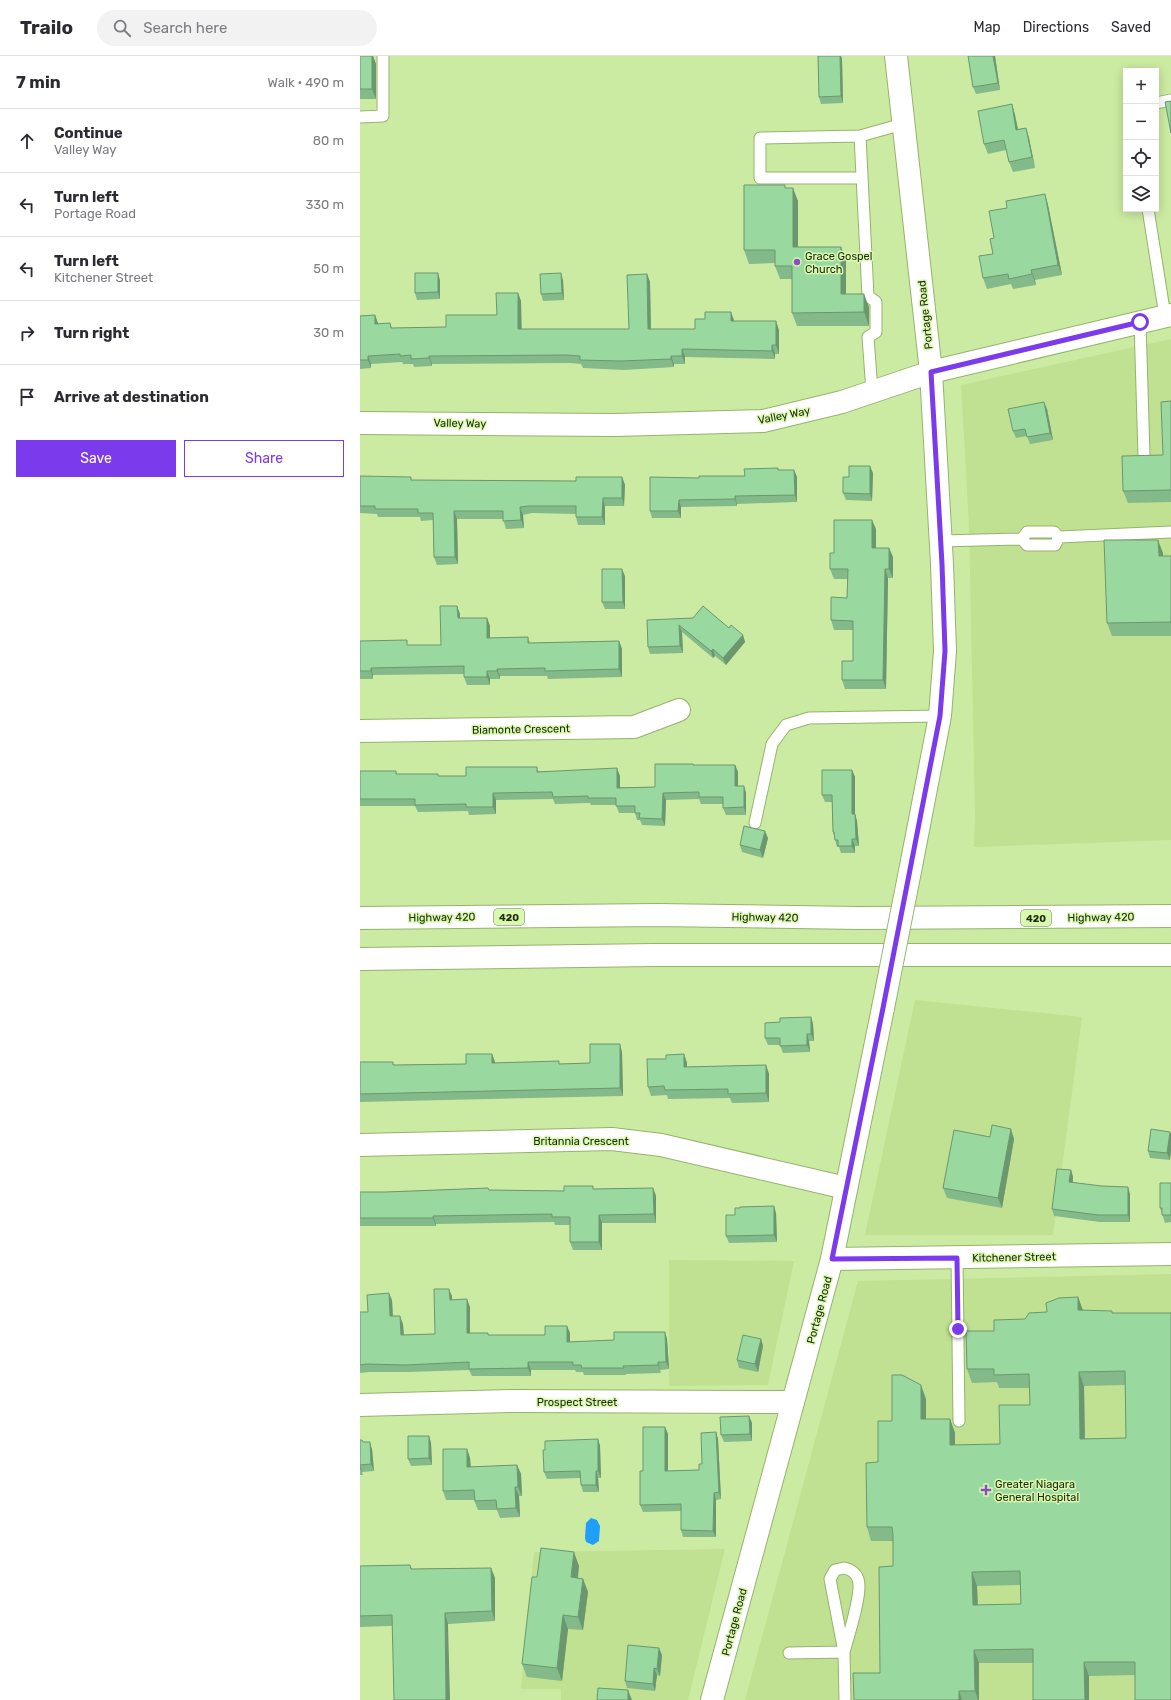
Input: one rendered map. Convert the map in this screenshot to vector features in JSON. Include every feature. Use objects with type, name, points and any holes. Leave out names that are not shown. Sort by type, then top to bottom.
[{"type":"main road","name":"Portage Road","points":[[712,1700],[832,1259],[940,716],[945,651],[941,541],[931,372],[896,56]]},
{"type":"main road","name":"Valley Way","points":[[360,423],[616,425],[763,421],[842,402],[931,372],[1168,316]]},
{"type":"main road","name":"Biamonte Crescent","points":[[360,731],[634,727],[679,710]]},
{"type":"main road","name":"Highway 420","points":[[360,918],[657,915],[859,918],[1171,916]]},
{"type":"main road","points":[[360,959],[656,955],[1171,955]]},
{"type":"main road","name":"Britannia Crescent","points":[[360,1145],[612,1139],[661,1145],[846,1188]]},
{"type":"main road","name":"Kitchener Street","points":[[832,1259],[1171,1254]]},
{"type":"main road","name":"Prospect Street","points":[[360,1405],[510,1401],[793,1402]]},
{"type":"lane","points":[[360,117],[383,116],[383,56]]},
{"type":"lane","points":[[1159,102],[1171,100]]},
{"type":"lane","points":[[862,178],[760,178],[760,138],[860,136],[903,124]]},
{"type":"lane","points":[[860,136],[868,307]]},
{"type":"lane","points":[[1149,212],[1168,316]]},
{"type":"lane","points":[[868,296],[876,302],[876,332],[868,331],[872,391]]},
{"type":"lane","points":[[1140,322],[1144,456]]},
{"type":"lane","points":[[941,541],[1022,539],[1028,532],[1054,532],[1058,537],[1171,532]]},
{"type":"lane","points":[[755,824],[772,744],[786,724],[809,718],[940,716]]},
{"type":"lane","points":[[957,1258],[960,1421]]},
{"type":"lane","points":[[844,1652],[860,1585],[857,1575],[844,1568],[835,1570],[831,1575],[830,1580],[844,1652],[845,1700]]},
{"type":"lane","points":[[789,1653],[844,1652]]},
{"type":"shaded area","points":[[1171,339],[1171,840],[974,847],[975,815],[969,525],[961,385]]},
{"type":"shaded area","points":[[915,1000],[1082,1017],[1053,1235],[865,1235]]},
{"type":"shaded area","points":[[669,1260],[794,1261],[768,1385],[669,1386]]},
{"type":"shaded area","name":"Greater Niagara General Hospital","points":[[1171,1274],[1171,1700],[745,1700],[858,1281]]},
{"type":"shaded area","points":[[725,1549],[688,1700],[561,1700],[561,1689],[521,1689],[534,1552]]},
{"type":"water","points":[[591,1518],[597,1520],[600,1526],[599,1541],[593,1545],[586,1542],[585,1538],[586,1523]]},
{"type":"building","points":[[360,56],[372,56],[372,89],[360,89]]},
{"type":"building","points":[[818,56],[840,56],[841,96],[819,97]]},
{"type":"building","points":[[968,56],[993,56],[998,83],[973,87]]},
{"type":"building","points":[[1171,101],[1171,133],[1165,102]]},
{"type":"building","points":[[1012,104],[1016,130],[1026,128],[1032,157],[1009,162],[1004,140],[984,144],[978,111]]},
{"type":"building","name":"Grace Gospel Church","points":[[744,185],[785,185],[785,188],[793,188],[793,247],[841,247],[841,294],[864,294],[864,312],[792,313],[792,266],[775,266],[775,250],[744,250]]},
{"type":"building","points":[[1045,194],[1058,265],[1031,270],[1032,274],[1009,279],[1008,274],[983,278],[979,256],[993,254],[990,239],[994,238],[989,211],[1007,208],[1006,201]]},
{"type":"building","points":[[415,273],[438,273],[438,292],[415,293]]},
{"type":"building","points":[[561,273],[562,293],[541,294],[540,274]]},
{"type":"building","points":[[647,274],[648,329],[695,329],[695,319],[705,319],[705,312],[731,312],[731,321],[776,321],[776,345],[772,345],[772,351],[682,349],[682,356],[671,356],[671,359],[621,361],[580,360],[580,356],[567,355],[429,356],[429,358],[411,359],[411,355],[400,356],[400,354],[368,356],[368,360],[360,360],[360,316],[375,315],[375,324],[390,323],[391,328],[446,327],[446,315],[497,315],[496,293],[518,293],[518,329],[629,329],[627,275]]},
{"type":"building","points":[[1171,401],[1171,490],[1123,491],[1122,456],[1163,455],[1161,402]]},
{"type":"building","points":[[1044,402],[1050,433],[1027,437],[1025,429],[1013,431],[1008,409]]},
{"type":"building","points":[[849,466],[870,466],[870,494],[843,493],[843,477],[849,477]]},
{"type":"building","points":[[778,468],[778,470],[794,470],[795,495],[735,496],[735,499],[679,500],[678,511],[650,511],[650,477],[699,478],[699,476],[745,476],[744,469]]},
{"type":"building","points":[[360,476],[411,477],[411,480],[576,481],[576,477],[622,477],[622,498],[603,498],[602,517],[576,517],[576,506],[520,507],[521,520],[503,521],[503,511],[454,511],[455,557],[434,557],[433,513],[418,513],[418,509],[375,509],[375,506],[360,506]]},
{"type":"building","points":[[834,520],[872,520],[872,548],[889,548],[889,569],[885,569],[883,680],[842,680],[842,661],[853,661],[853,621],[831,620],[831,597],[847,598],[848,569],[830,569],[830,553],[834,553]]},
{"type":"building","points":[[1104,540],[1158,540],[1159,556],[1171,556],[1171,622],[1107,623]]},
{"type":"building","points":[[602,569],[622,569],[623,602],[602,602]]},
{"type":"building","points":[[440,606],[457,606],[458,618],[487,618],[487,638],[528,637],[528,643],[619,641],[619,669],[545,671],[545,668],[497,669],[497,671],[487,671],[487,677],[464,677],[464,666],[371,668],[371,671],[360,671],[360,641],[407,640],[407,645],[441,645]]},
{"type":"building","points":[[703,606],[729,628],[731,625],[743,635],[723,658],[713,649],[711,651],[679,625],[680,646],[648,647],[647,620],[693,618]]},
{"type":"building","points":[[655,764],[735,765],[735,786],[744,786],[744,807],[723,808],[723,797],[699,797],[699,792],[663,793],[662,819],[639,818],[640,813],[635,813],[635,806],[616,806],[616,798],[588,798],[588,796],[553,797],[552,792],[493,793],[493,807],[466,807],[466,804],[415,805],[415,799],[360,799],[360,771],[396,771],[396,774],[466,776],[466,767],[537,767],[537,772],[617,768],[617,788],[655,787]]},
{"type":"building","points":[[822,770],[852,770],[852,814],[855,814],[856,839],[852,839],[852,846],[838,846],[838,840],[835,840],[833,832],[832,795],[822,795]]},
{"type":"building","points":[[744,826],[765,831],[760,850],[740,845]]},
{"type":"building","points":[[811,1017],[811,1034],[807,1034],[807,1045],[780,1046],[780,1038],[765,1038],[765,1023],[780,1022],[780,1018]]},
{"type":"building","points":[[590,1044],[620,1044],[620,1088],[360,1094],[360,1062],[393,1062],[393,1065],[466,1064],[466,1054],[492,1054],[492,1063],[559,1061],[559,1064],[590,1063]]},
{"type":"building","points":[[684,1054],[684,1067],[766,1065],[766,1093],[728,1094],[728,1089],[665,1090],[664,1086],[648,1087],[647,1059],[666,1059],[666,1055]]},
{"type":"building","points":[[992,1125],[1011,1129],[998,1198],[943,1188],[954,1130],[990,1137]]},
{"type":"building","points":[[1151,1129],[1170,1132],[1167,1153],[1148,1151]]},
{"type":"building","points":[[1057,1169],[1071,1170],[1069,1182],[1128,1187],[1128,1215],[1098,1215],[1052,1209]]},
{"type":"building","points":[[1160,1183],[1171,1183],[1171,1215],[1162,1215],[1162,1208],[1160,1208]]},
{"type":"building","points":[[564,1186],[593,1186],[593,1189],[653,1188],[654,1214],[599,1215],[599,1242],[570,1242],[570,1217],[552,1217],[552,1214],[433,1216],[433,1218],[360,1218],[360,1192],[488,1188],[489,1190],[564,1191]]},
{"type":"building","points":[[774,1206],[774,1235],[726,1236],[726,1215],[735,1215],[735,1208]]},
{"type":"building","points":[[434,1289],[449,1289],[450,1300],[467,1299],[467,1333],[488,1333],[488,1335],[545,1335],[545,1326],[567,1326],[567,1342],[614,1340],[614,1332],[665,1332],[666,1362],[658,1362],[658,1365],[623,1366],[624,1368],[582,1368],[581,1365],[573,1365],[573,1362],[528,1362],[528,1368],[469,1369],[469,1362],[405,1365],[360,1365],[360,1312],[368,1312],[367,1295],[389,1293],[390,1316],[400,1316],[401,1335],[435,1334]]},
{"type":"building","points":[[1078,1297],[1078,1310],[1112,1311],[1112,1313],[1171,1313],[1171,1700],[1135,1700],[1135,1662],[1084,1662],[1085,1700],[1033,1700],[1033,1649],[974,1650],[975,1691],[959,1691],[959,1700],[854,1700],[853,1673],[880,1673],[879,1567],[893,1566],[892,1527],[867,1527],[866,1463],[878,1462],[878,1421],[892,1421],[892,1375],[902,1375],[921,1385],[921,1419],[950,1419],[950,1445],[1000,1444],[999,1405],[1030,1405],[1029,1374],[994,1375],[994,1369],[967,1369],[966,1331],[994,1331],[994,1320],[1025,1319],[1029,1313],[1047,1312],[1046,1303],[1059,1298]],"holes":[[[1125,1371],[1126,1438],[1080,1439],[1079,1372]],[[1020,1571],[1021,1604],[973,1605],[972,1572]]]},
{"type":"building","points":[[743,1335],[761,1339],[755,1364],[737,1360]]},
{"type":"building","points":[[749,1416],[750,1434],[721,1435],[720,1417]]},
{"type":"building","points":[[643,1427],[665,1427],[665,1471],[699,1470],[699,1464],[702,1464],[701,1433],[716,1432],[719,1492],[714,1493],[713,1531],[681,1530],[681,1504],[640,1505],[640,1471],[643,1471]]},
{"type":"building","points":[[408,1436],[429,1436],[429,1458],[408,1459]]},
{"type":"building","points":[[598,1439],[598,1471],[596,1471],[596,1485],[581,1485],[580,1471],[544,1472],[543,1450],[545,1450],[545,1441]]},
{"type":"building","points":[[360,1440],[363,1442],[370,1442],[371,1464],[360,1465]]},
{"type":"building","points":[[443,1449],[467,1449],[467,1467],[517,1465],[518,1487],[515,1487],[516,1508],[497,1509],[496,1500],[475,1501],[474,1490],[443,1491]]},
{"type":"building","points":[[541,1548],[574,1552],[571,1577],[583,1579],[578,1617],[563,1615],[557,1668],[522,1664],[532,1577],[537,1577]]},
{"type":"building","points":[[410,1565],[411,1569],[491,1568],[492,1611],[445,1613],[446,1700],[394,1700],[392,1615],[360,1616],[360,1566]]},
{"type":"building","points":[[628,1645],[659,1648],[657,1669],[654,1668],[653,1684],[625,1681]]},
{"type":"building","points":[[598,1688],[628,1690],[628,1700],[597,1700]]},
{"type":"place","name":"Grace Gospel Church","points":[[797,262]]},
{"type":"place","name":"Greater Niagara General Hospital","points":[[986,1490]]},
{"type":"route","points":[[958,1329],[957,1258],[863,1260],[832,1259],[940,716],[945,651],[942,564],[931,372],[1140,322]]}]
